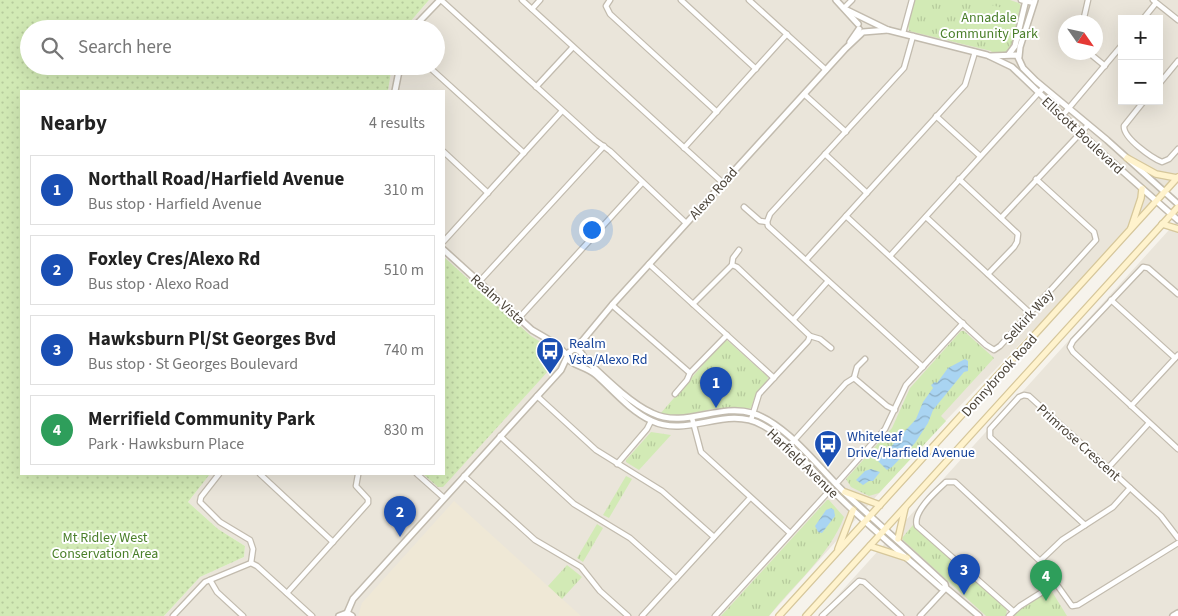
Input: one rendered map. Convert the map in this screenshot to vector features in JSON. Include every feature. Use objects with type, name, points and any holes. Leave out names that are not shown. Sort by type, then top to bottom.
[{"type":"main road","points":[[1127,158],[1156,174],[1177,178]]},
{"type":"main road","name":"Donnybrook Road","points":[[779,616],[1177,178]]},
{"type":"main road","points":[[1131,230],[1140,203],[1142,189]]},
{"type":"main road","name":"Donnybrook Road","points":[[806,616],[1172,214],[1178,205]]},
{"type":"main road","points":[[1162,224],[1178,230]]},
{"type":"main road","points":[[845,492],[880,505]]},
{"type":"main road","points":[[898,539],[905,508]]},
{"type":"main road","points":[[837,554],[853,510]]},
{"type":"main road","points":[[870,546],[907,558]]},
{"type":"street","points":[[421,20],[440,0],[562,111],[639,177],[642,183],[686,223]]},
{"type":"street","points":[[522,0],[723,183]]},
{"type":"street","points":[[532,9],[540,0]]},
{"type":"street","points":[[610,0],[606,6],[610,14],[717,112]]},
{"type":"street","points":[[681,0],[756,69]]},
{"type":"street","points":[[750,0],[826,70]]},
{"type":"street","name":"Ellscott Boulevard","points":[[836,0],[846,9],[888,30],[987,55],[1008,56],[1016,54],[1023,68],[1044,88],[1127,158],[1178,205]]},
{"type":"street","points":[[846,9],[852,0]]},
{"type":"street","points":[[903,34],[912,0]]},
{"type":"street","points":[[1025,0],[1034,2],[1016,67],[1010,66],[1008,56],[1015,46],[1025,0]]},
{"type":"street","points":[[1085,15],[1088,0]]},
{"type":"street","points":[[1145,15],[1154,1],[1178,20]]},
{"type":"street","name":"Ellscott Boulevard","points":[[846,9],[860,29],[888,30]]},
{"type":"street","points":[[867,21],[870,30]]},
{"type":"street","name":"Alexo Road","points":[[567,356],[845,49],[867,21]]},
{"type":"street","points":[[684,148],[787,34]]},
{"type":"street","points":[[766,222],[770,214],[904,68],[913,36]]},
{"type":"street","points":[[536,87],[573,46]]},
{"type":"street","points":[[1063,115],[1118,50]]},
{"type":"street","points":[[806,260],[967,83],[975,52]]},
{"type":"street","name":"Ellscott Boulevard","points":[[987,55],[1010,66],[1156,202],[1178,220]]},
{"type":"street","points":[[1097,60],[1104,66]]},
{"type":"street","points":[[1163,79],[1178,61]]},
{"type":"street","points":[[395,90],[398,75]]},
{"type":"street","points":[[438,75],[524,153]]},
{"type":"street","points":[[890,256],[1044,88]]},
{"type":"street","points":[[804,94],[846,132]]},
{"type":"street","points":[[1141,105],[1124,126],[1127,135],[1148,154],[1162,162],[1169,159],[1178,149]]},
{"type":"street","points":[[445,240],[562,111]]},
{"type":"street","points":[[936,116],[980,156]]},
{"type":"street","points":[[1001,218],[1088,125]]},
{"type":"street","points":[[479,282],[604,146]]},
{"type":"street","points":[[445,153],[488,193]]},
{"type":"street","points":[[825,154],[867,193]]},
{"type":"street","name":"Selkirk Way","points":[[846,216],[989,348],[994,350],[1000,346],[1096,240],[1094,232],[1036,179]]},
{"type":"street","points":[[960,180],[1016,231],[1018,238],[1014,246],[988,274]]},
{"type":"street","points":[[519,318],[642,183]]},
{"type":"street","points":[[744,207],[760,221],[766,222],[770,228],[923,367]]},
{"type":"street","points":[[926,217],[1030,313]]},
{"type":"street","points":[[693,304],[732,265],[732,258],[739,250]]},
{"type":"street","name":"Realm Vista","points":[[445,251],[537,333],[556,344],[582,354]]},
{"type":"street","points":[[649,264],[774,378]]},
{"type":"street","points":[[732,265],[794,319],[810,336],[820,339],[830,348]]},
{"type":"street","points":[[1178,294],[1145,266],[1073,340],[1070,347],[1072,352],[1178,448]]},
{"type":"street","points":[[794,319],[828,281]]},
{"type":"street","points":[[1111,300],[1176,357],[1131,406]]},
{"type":"street","points":[[612,305],[690,373]]},
{"type":"street","points":[[836,484],[885,429],[906,385],[963,323]]},
{"type":"street","points":[[675,394],[687,380],[690,373],[727,334]]},
{"type":"street","points":[[751,420],[757,398],[808,341],[810,336]]},
{"type":"street","points":[[561,370],[582,360],[583,340]]},
{"type":"street","name":"Realm Vista","points":[[556,344],[575,364]]},
{"type":"street","name":"Harfield Avenue","points":[[582,354],[649,412],[674,419],[732,411],[753,413],[768,421],[791,444],[898,539],[945,584],[946,588]]},
{"type":"street","points":[[339,616],[349,614],[352,599],[561,370],[567,356]]},
{"type":"street","points":[[854,378],[855,370],[865,358]]},
{"type":"street","name":"Harfield Avenue","points":[[575,364],[592,371],[633,408],[652,421],[662,424],[693,425],[728,417],[751,420],[768,428],[791,444],[830,489],[866,522],[941,588],[946,588]]},
{"type":"street","points":[[854,378],[887,406],[895,410]]},
{"type":"street","points":[[791,444],[846,383],[854,378]]},
{"type":"street","points":[[537,396],[596,450],[662,491],[714,537]]},
{"type":"street","name":"Primrose Crescent","points":[[1086,525],[991,438],[990,429],[1020,397],[1028,396],[1167,523],[1178,538]]},
{"type":"street","points":[[692,418],[701,452],[790,533]]},
{"type":"street","points":[[616,464],[647,430],[652,421]]},
{"type":"street","points":[[1108,468],[1149,423]]},
{"type":"street","points":[[500,436],[574,504],[630,538],[676,579]]},
{"type":"street","points":[[1174,444],[1178,439]]},
{"type":"street","points":[[218,475],[201,497],[200,502],[220,522],[250,540],[253,549],[251,563]]},
{"type":"street","points":[[261,475],[333,542]]},
{"type":"street","points":[[287,593],[368,503],[368,499],[356,486],[359,475]]},
{"type":"street","points":[[418,475],[444,498]]},
{"type":"street","points":[[464,476],[535,540],[581,567],[600,591],[628,616]]},
{"type":"street","points":[[1013,611],[919,528],[916,523],[916,517],[943,485],[952,481],[1040,561],[1069,605],[1078,605],[1178,543]]},
{"type":"street","points":[[1040,561],[1062,540],[1113,507],[1130,488]]},
{"type":"street","points":[[714,616],[830,489]]},
{"type":"street","points":[[642,616],[750,498]]},
{"type":"street","points":[[173,616],[202,584],[251,563],[257,566],[312,616]]},
{"type":"street","points":[[210,580],[217,592],[244,616]]},
{"type":"street","points":[[822,616],[859,581],[866,584],[902,616]]},
{"type":"street","points":[[1009,616],[1013,611],[1055,584]]},
{"type":"street","points":[[920,616],[946,588],[979,616]]},
{"type":"street","points":[[1173,616],[1178,613]]},
{"type":"shaded area","points":[[429,0],[1178,0],[1178,181],[925,442],[769,616],[164,616],[200,577],[244,557],[245,546],[218,529],[188,502],[209,475],[445,475],[445,90],[388,90],[391,75],[445,75],[445,20],[412,20]]},
{"type":"shaded area","points":[[1178,220],[1178,616],[819,616]]},
{"type":"shaded area","points":[[454,501],[581,616],[358,616],[362,603]]},
{"type":"green space","name":"Mt Ridley West Conservation Area","points":[[0,0],[429,0],[412,20],[20,20],[20,75],[391,75],[388,90],[20,90],[20,475],[209,475],[188,502],[218,529],[245,546],[244,557],[200,577],[164,616],[0,616]]},
{"type":"green space","name":"Annadale Community Park","points":[[914,0],[1010,0],[1019,3],[1022,8],[1010,50],[1005,54],[993,54],[991,51],[909,31],[908,24]]},
{"type":"green space","points":[[991,5],[1007,9],[1005,16],[989,12]]},
{"type":"green space","points":[[445,258],[531,336],[560,354],[560,358],[443,487],[438,487],[424,475],[445,475]]},
{"type":"green space","points":[[961,331],[964,331],[994,358],[941,416],[946,421],[879,493],[869,496],[851,487],[846,479],[892,428],[910,388]]},
{"type":"green space","points":[[727,340],[768,377],[767,382],[755,396],[751,408],[723,408],[685,415],[660,414],[721,344]]},
{"type":"green space","points":[[651,432],[671,435],[639,470],[626,462],[626,460]]},
{"type":"green space","points":[[626,476],[632,479],[609,518],[603,515]]},
{"type":"green space","points":[[827,500],[844,517],[838,531],[821,557],[769,616],[721,616]]},
{"type":"green space","points":[[597,524],[603,528],[583,562],[577,558]]},
{"type":"green space","points":[[913,525],[1007,609],[1006,616],[986,616],[903,540],[902,538]]},
{"type":"green space","points":[[567,565],[582,577],[562,599],[548,586]]},
{"type":"green space","points":[[1051,590],[1067,616],[1012,616],[1016,612]]},
{"type":"water","points":[[965,359],[968,361],[968,371],[964,372],[933,410],[928,423],[915,443],[887,470],[878,461],[916,419],[923,402],[933,388],[931,385],[935,382],[937,383],[948,368]]},
{"type":"water","points":[[871,469],[880,472],[873,481],[863,485],[856,480],[865,471]]},
{"type":"water","points":[[831,508],[834,510],[835,516],[822,533],[818,532],[815,526],[826,510]]},
{"type":"place","name":"Realm Vsta/Alexo Rd","points":[[550,375]]},
{"type":"place","name":"Northall Road/Harfield Avenue","points":[[716,408]]},
{"type":"place","name":"Whiteleaf Drive/Harfield Avenue","points":[[828,468]]},
{"type":"place","name":"Foxley Cres/Alexo Rd","points":[[400,537]]},
{"type":"place","name":"Hawksburn Pl/St Georges Bvd","points":[[964,595]]},
{"type":"place","name":"Merrifield Community Park","points":[[1046,601]]}]
